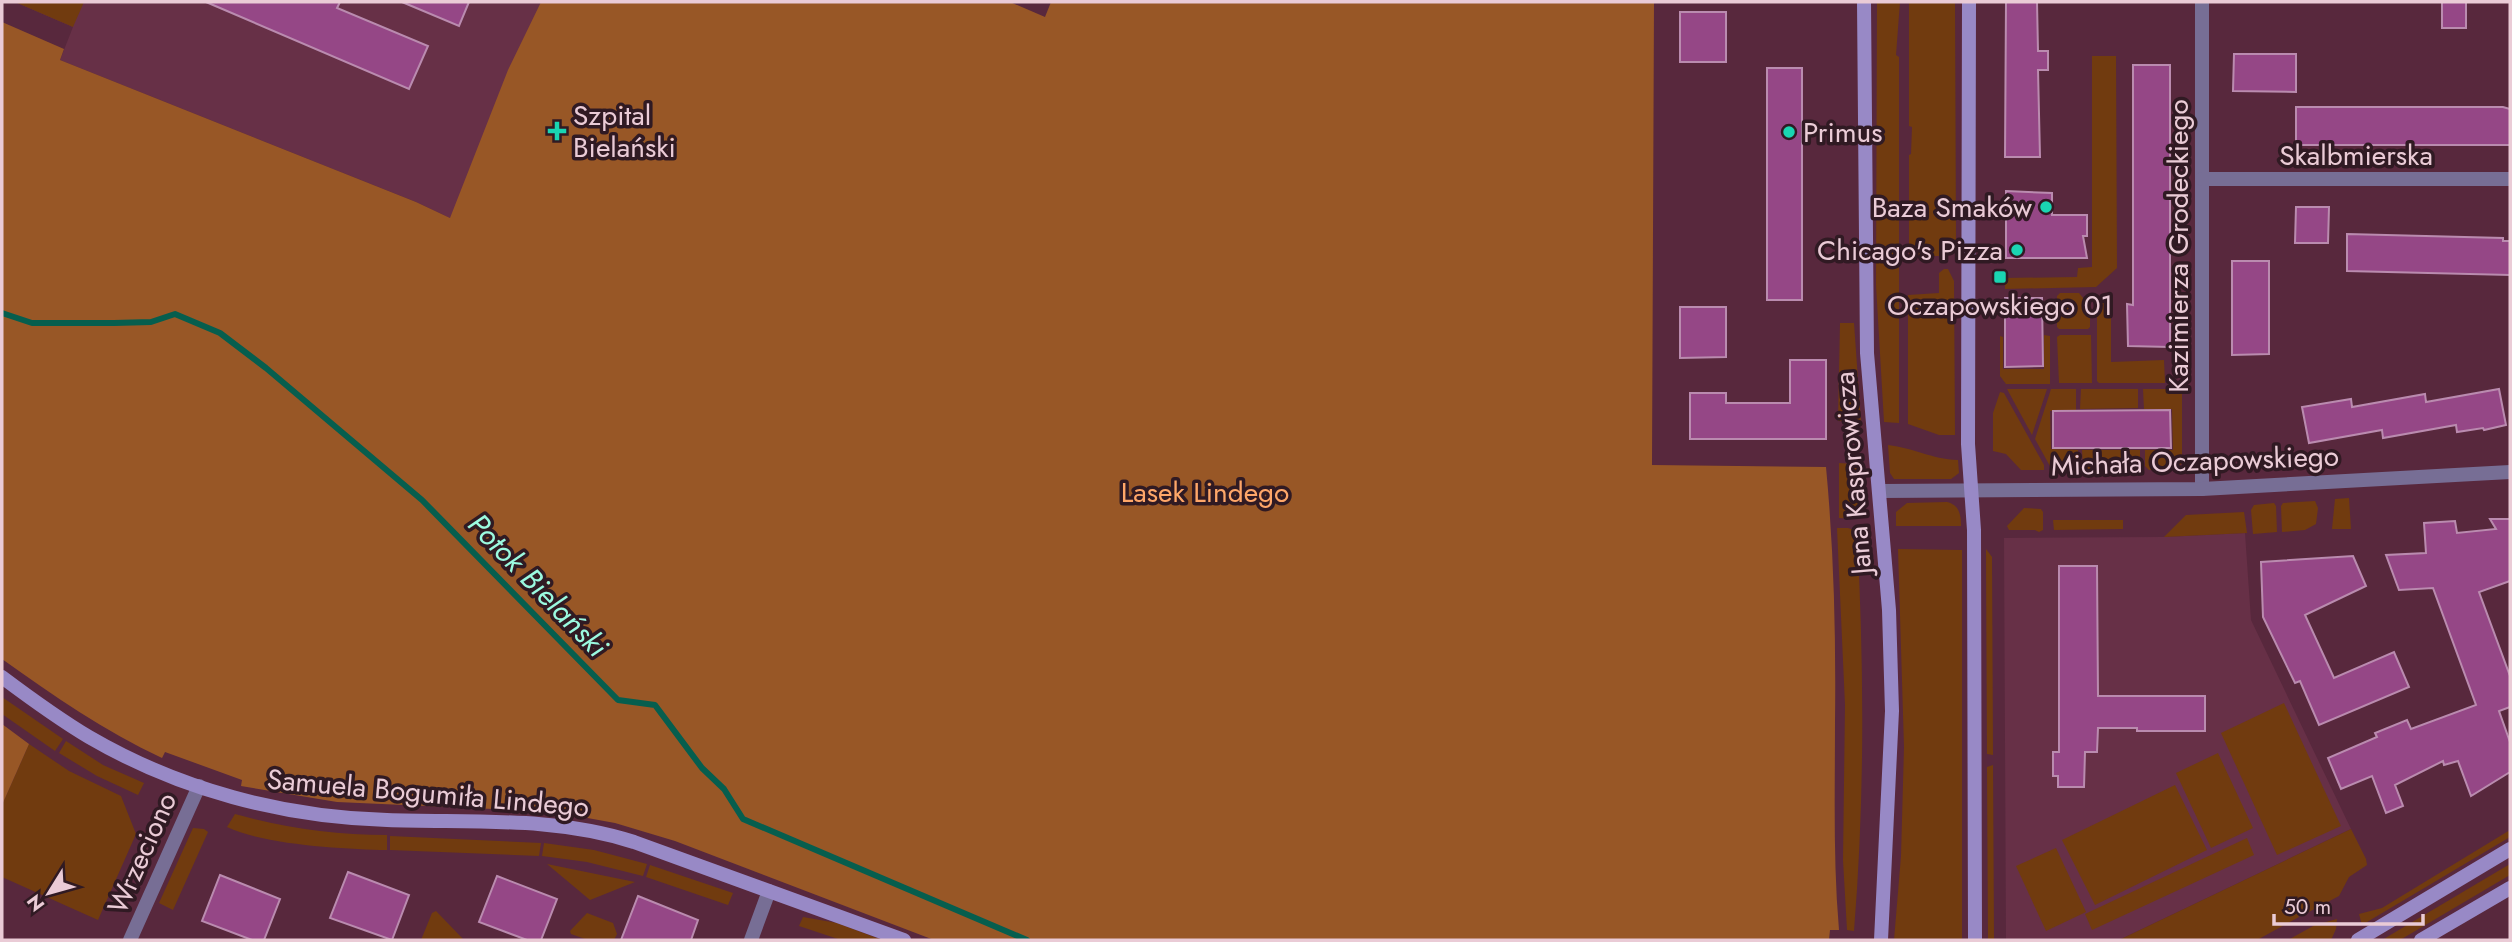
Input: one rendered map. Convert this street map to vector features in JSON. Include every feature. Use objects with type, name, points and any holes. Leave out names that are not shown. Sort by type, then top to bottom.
[{"type":"street","name":"Jana Kasprowicza","points":[[1864,2],[1867,353],[1881,491],[1892,711],[1881,940]]},
{"type":"street","points":[[1969,2],[1968,444],[1974,530],[1975,940]]},
{"type":"street","name":"Kazimierza Grodeckiego","points":[[2202,2],[2202,489]]},
{"type":"street","name":"Skalbmierska","points":[[2202,179],[2510,179]]},
{"type":"street","name":"Michała Oczapowskiego","points":[[1881,491],[2202,489],[2510,472]]},
{"type":"street","name":"Samuela Bogumiła Lindego","points":[[2,677],[106,747],[165,774],[243,801],[298,811],[385,820],[532,822],[592,831],[634,842],[904,940]]},
{"type":"street","name":"Wrzeciono","points":[[130,940],[199,786]]},
{"type":"street","points":[[2358,940],[2510,849]]},
{"type":"street","points":[[2421,940],[2510,888]]},
{"type":"street","points":[[751,940],[769,891]]},
{"type":"shaded area","name":"Szpital Bielański","points":[[15,2],[932,2],[450,218],[60,60],[73,27]]},
{"type":"shaded area","points":[[15,2],[84,2],[73,27]]},
{"type":"shaded area","points":[[1877,2],[1900,2],[1896,55],[1899,57],[1899,423],[1884,422],[1876,285]]},
{"type":"shaded area","points":[[1909,2],[1955,2],[1956,240],[1952,249],[1939,256],[1909,256],[1909,155],[1912,127],[1909,126]]},
{"type":"shaded area","points":[[2092,56],[2116,56],[2117,268],[2096,287],[2005,289],[2005,278],[2077,277],[2078,268],[2092,267]]},
{"type":"shaded area","points":[[1948,269],[1954,281],[1955,435],[1939,435],[1908,424],[1908,295],[1939,293],[1939,273]]},
{"type":"shaded area","points":[[2060,293],[2079,293],[2083,298],[2083,308],[2090,310],[2088,329],[2057,327],[2057,296]]},
{"type":"shaded area","points":[[2097,296],[2111,296],[2111,362],[2164,360],[2165,383],[2097,381]]},
{"type":"shaded area","points":[[1840,323],[1854,323],[1861,422],[1838,421]]},
{"type":"shaded area","points":[[2044,335],[2050,336],[2050,384],[2006,384],[2000,376],[2000,336],[2003,337],[2003,369],[2044,369]]},
{"type":"shaded area","points":[[2091,335],[2092,383],[2059,383],[2057,337]]},
{"type":"shaded area","points":[[2007,389],[2047,389],[2032,435]]},
{"type":"shaded area","points":[[2051,389],[2076,389],[2076,410],[2050,411],[2051,449],[2078,450],[2079,466],[2074,470],[2051,468],[2035,439]]},
{"type":"shaded area","points":[[2081,389],[2138,389],[2138,408],[2080,409]]},
{"type":"shaded area","points":[[2143,389],[2182,389],[2182,463],[2176,470],[2149,470],[2145,466],[2145,450],[2173,450],[2172,409],[2144,409]]},
{"type":"shaded area","points":[[2000,392],[2004,393],[2044,465],[2044,470],[2021,470],[2006,454],[1993,451],[1993,413]]},
{"type":"shaded area","points":[[1888,445],[1958,460],[1959,473],[1951,479],[1894,479],[1890,473]]},
{"type":"shaded area","points":[[2082,450],[2140,450],[2140,467],[2137,470],[2087,470],[2083,465]]},
{"type":"shaded area","points":[[1839,463],[1854,464],[1857,469],[1859,519],[1839,518]]},
{"type":"shaded area","points":[[2349,498],[2351,529],[2332,529],[2335,499]]},
{"type":"shaded area","points":[[2315,501],[2318,508],[2316,524],[2305,530],[2282,532],[2283,503]]},
{"type":"shaded area","points":[[1947,502],[1954,505],[1958,511],[1961,526],[1896,526],[1896,512],[1907,503]]},
{"type":"shaded area","points":[[2274,503],[2277,532],[2253,534],[2251,510],[2254,505]]},
{"type":"shaded area","points":[[2024,508],[2041,509],[2043,530],[2009,530],[2007,526]]},
{"type":"shaded area","points":[[2244,512],[2247,533],[2164,537],[2186,515]]},
{"type":"shaded area","points":[[2053,520],[2123,520],[2123,529],[2054,530]]},
{"type":"shaded area","points":[[1837,528],[1857,531],[1862,781],[1854,931],[1847,930],[1843,860],[1845,705]]},
{"type":"shaded area","points":[[2245,533],[2251,620],[2351,829],[2119,940],[2006,940],[2004,538],[2164,537]]},
{"type":"shaded area","points":[[1898,549],[1962,550],[1962,940],[1894,940],[1901,856],[1904,747]]},
{"type":"shaded area","points":[[1986,549],[1992,557],[1993,755],[1987,754]]},
{"type":"shaded area","points":[[2,697],[63,739],[55,751],[2,714]]},
{"type":"shaded area","points":[[2284,703],[2341,826],[2277,855],[2221,733]]},
{"type":"shaded area","points":[[66,741],[103,765],[144,783],[138,795],[97,776],[59,753]]},
{"type":"shaded area","points":[[29,744],[69,771],[121,796],[136,834],[98,920],[2,877],[2,805]]},
{"type":"shaded area","points":[[2218,753],[2253,828],[2211,848],[2176,773]]},
{"type":"shaded area","points":[[1993,765],[1994,940],[1988,940],[1987,767]]},
{"type":"shaded area","points":[[2175,785],[2207,850],[2095,905],[2062,840]]},
{"type":"shaded area","points":[[235,814],[310,830],[387,835],[387,850],[327,847],[262,838],[227,827]]},
{"type":"shaded area","points":[[193,828],[208,832],[173,910],[159,903]]},
{"type":"shaded area","points":[[2351,829],[2367,865],[2349,877],[2339,896],[2305,914],[2296,901],[2292,903],[2299,917],[2257,940],[2119,940]]},
{"type":"shaded area","points":[[2510,830],[2510,837],[2362,925],[2359,914],[2382,908]]},
{"type":"shaded area","points":[[390,836],[541,843],[539,856],[390,850]]},
{"type":"shaded area","points":[[2247,838],[2254,855],[2092,930],[2085,914]]},
{"type":"shaded area","points":[[544,843],[594,850],[647,864],[643,876],[587,862],[542,856]]},
{"type":"shaded area","points":[[2056,848],[2086,912],[2046,931],[2016,866]]},
{"type":"shaded area","points":[[547,864],[635,882],[590,900]]},
{"type":"shaded area","points":[[2510,864],[2510,875],[2400,940],[2382,940]]},
{"type":"shaded area","points":[[650,865],[733,893],[728,905],[646,877]]},
{"type":"shaded area","points":[[436,911],[464,940],[421,940],[432,913]]},
{"type":"shaded area","points":[[587,913],[613,923],[617,934],[614,940],[588,940],[571,934],[570,931]]},
{"type":"shaded area","points":[[803,917],[837,923],[882,940],[841,940],[799,926]]},
{"type":"shaded area","points":[[2337,919],[2331,940],[2288,940],[2315,925]]},
{"type":"green space","name":"Lasek Lindego","points":[[541,2],[1010,2],[1045,17],[1051,2],[1654,2],[1652,465],[1826,467],[1834,595],[1835,852],[1839,930],[1830,930],[1829,940],[934,940],[675,841],[615,823],[516,810],[337,802],[241,786],[242,780],[165,752],[162,758],[141,748],[80,712],[2,659],[2,22],[64,49],[60,60],[450,218],[508,70]]},
{"type":"green space","points":[[2,724],[29,744],[2,805]]},
{"type":"building","points":[[206,2],[340,2],[337,8],[428,46],[409,89]]},
{"type":"building","points":[[402,2],[469,2],[459,26]]},
{"type":"building","points":[[2006,2],[2037,2],[2038,51],[2048,51],[2048,70],[2038,70],[2040,157],[2005,157]]},
{"type":"building","points":[[2442,2],[2466,2],[2466,28],[2442,28]]},
{"type":"building","points":[[1680,12],[1726,12],[1726,62],[1680,62]]},
{"type":"building","points":[[2234,54],[2296,54],[2296,92],[2233,91]]},
{"type":"building","points":[[2133,65],[2170,65],[2170,347],[2128,346],[2127,304],[2133,305]]},
{"type":"building","points":[[1767,68],[1802,68],[1802,300],[1767,300]]},
{"type":"building","points":[[2296,107],[2503,107],[2510,109],[2510,145],[2296,145]]},
{"type":"building","points":[[2006,191],[2052,193],[2052,215],[2087,215],[2087,236],[2083,236],[2087,258],[2006,258]]},
{"type":"building","points":[[2296,207],[2329,207],[2328,243],[2295,243]]},
{"type":"building","points":[[2347,234],[2503,238],[2503,241],[2510,241],[2510,275],[2347,271]]},
{"type":"building","points":[[2232,261],[2269,261],[2269,354],[2232,355]]},
{"type":"building","points":[[2005,298],[2042,298],[2043,366],[2005,367]]},
{"type":"building","points":[[1680,307],[1726,307],[1726,357],[1680,358]]},
{"type":"building","points":[[1790,360],[1826,360],[1826,439],[1690,439],[1690,393],[1726,393],[1726,403],[1790,403]]},
{"type":"building","points":[[2499,389],[2506,425],[2484,430],[2457,432],[2456,425],[2383,438],[2382,430],[2309,443],[2302,407],[2351,399],[2352,407],[2425,394],[2426,402]]},
{"type":"building","points":[[2170,410],[2171,448],[2053,448],[2053,411]]},
{"type":"building","points":[[2490,519],[2510,519],[2510,581],[2479,592],[2510,676],[2510,707],[2499,711],[2510,742],[2510,772],[2471,796],[2458,761],[2444,765],[2443,761],[2395,785],[2403,806],[2386,813],[2372,776],[2341,789],[2328,758],[2377,737],[2375,733],[2407,720],[2411,729],[2476,705],[2433,588],[2399,590],[2386,555],[2426,553],[2424,523],[2455,521],[2457,533],[2496,529]]},
{"type":"building","points":[[2353,556],[2366,586],[2305,615],[2334,678],[2394,652],[2409,687],[2319,725],[2300,681],[2295,683],[2263,617],[2261,562]]},
{"type":"building","points":[[2059,566],[2097,566],[2098,696],[2205,696],[2205,731],[2098,728],[2097,752],[2085,752],[2084,787],[2058,787],[2058,776],[2053,776],[2053,752],[2059,752]]},
{"type":"building","points":[[348,872],[409,895],[392,940],[330,918]]},
{"type":"building","points":[[220,875],[280,899],[264,940],[252,940],[202,921]]},
{"type":"building","points":[[497,876],[557,899],[541,940],[527,940],[479,922]]},
{"type":"building","points":[[638,896],[698,920],[691,940],[621,940]]},
{"type":"waterway","name":"Potok Bielański","points":[[2,313],[32,323],[151,322],[175,314],[220,333],[266,368],[422,500],[618,700],[655,705],[702,768],[724,789],[743,819],[1027,940]]},
{"type":"place","name":"Szpital Bielański","points":[[557,131]]},
{"type":"place","name":"Primus","points":[[1789,132]]},
{"type":"place","name":"Baza Smaków","points":[[2046,207]]},
{"type":"place","name":"Chicago's Pizza","points":[[2017,250]]},
{"type":"place","name":"Oczapowskiego 01","points":[[2000,277]]}]
